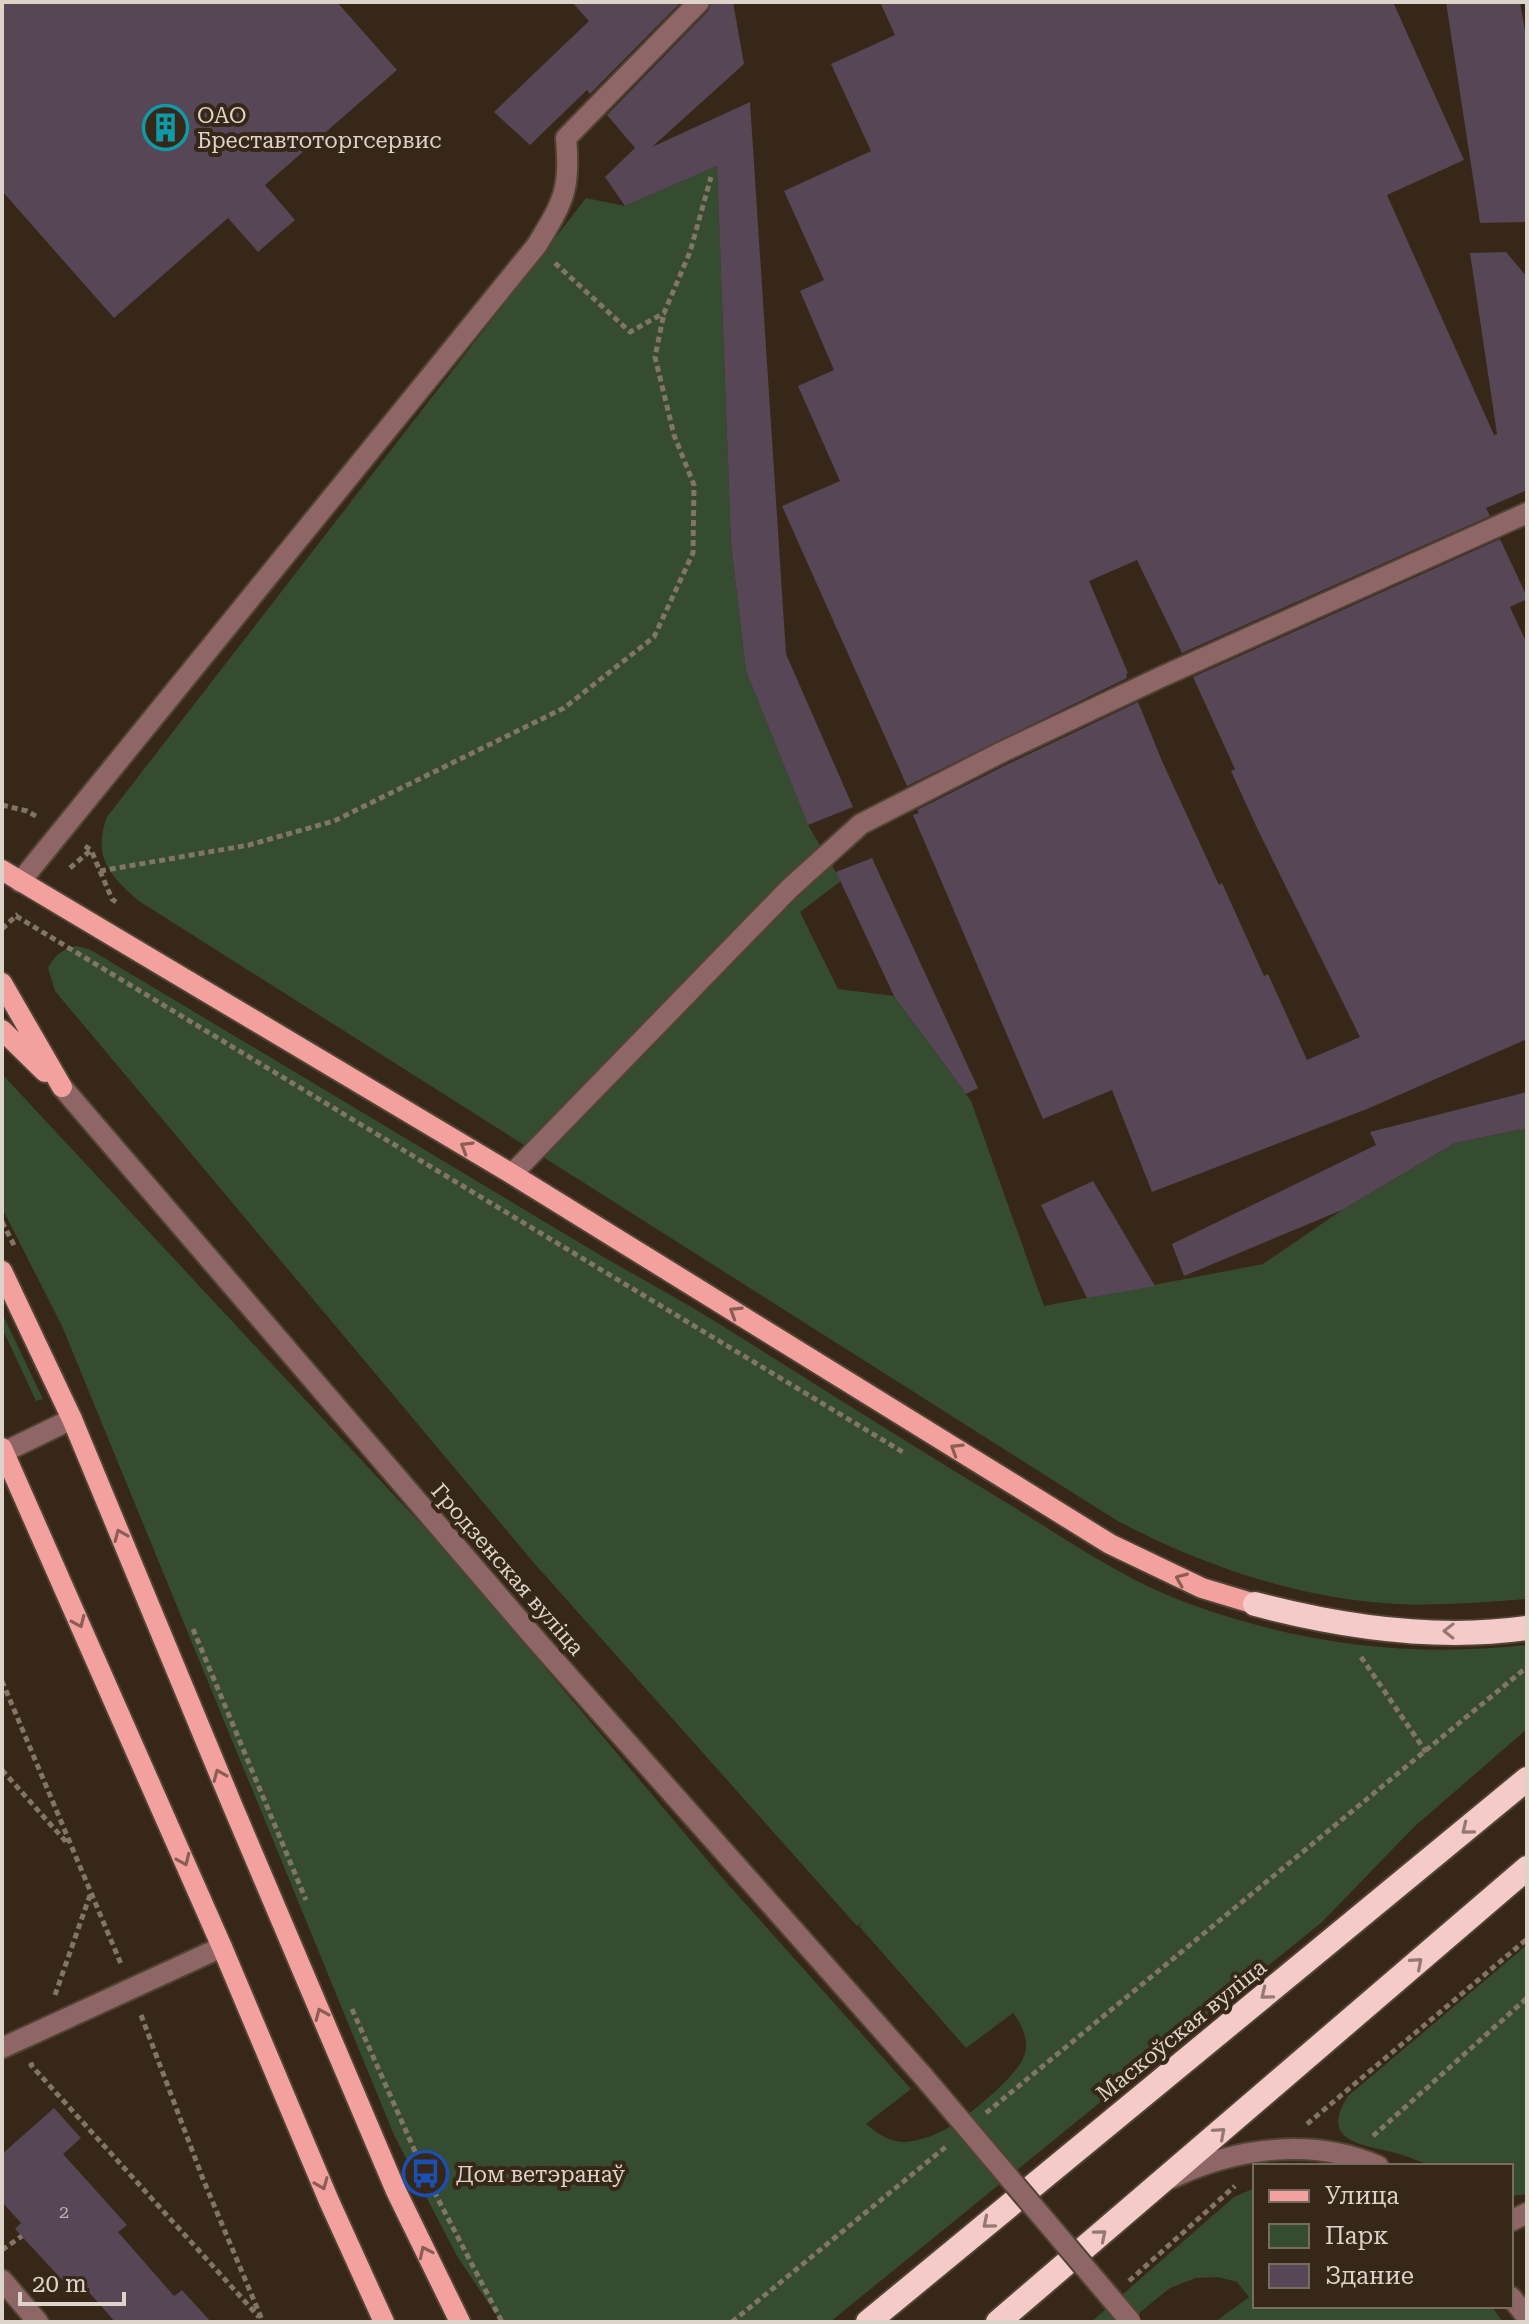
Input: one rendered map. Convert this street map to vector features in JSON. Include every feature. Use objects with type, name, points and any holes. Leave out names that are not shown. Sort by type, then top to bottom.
[{"type":"highway","points":[[1255,1604],[1306,1617],[1409,1631],[1470,1632],[1527,1628]]},
{"type":"highway","name":"Маскоўская вуліца","points":[[868,2322],[1527,1779]]},
{"type":"highway","points":[[998,2322],[1527,1868]]},
{"type":"main road","points":[[2,870],[512,1174],[1110,1544],[1202,1588],[1255,1604]]},
{"type":"main road","name":"Гродзенская вуліца","points":[[2,983],[62,1087]]},
{"type":"main road","name":"Гродзенская вуліца","points":[[2,1030],[62,1087]]},
{"type":"main road","points":[[2,1271],[72,1419],[396,2191],[460,2322]]},
{"type":"main road","points":[[3,1451],[222,1947],[334,2214],[384,2322]]},
{"type":"street","points":[[20,882],[537,245],[561,206],[569,172],[566,138],[699,2]]},
{"type":"street","points":[[512,1174],[789,889],[861,824],[1002,752],[1132,691],[1527,513]]},
{"type":"street","name":"Гродзенская вуліца","points":[[62,1087],[538,1642],[923,2076],[1131,2322]]},
{"type":"street","points":[[3,1451],[72,1419]]},
{"type":"street","points":[[2,2048],[222,1947]]},
{"type":"street","points":[[1161,2184],[1217,2161],[1278,2148],[1355,2157],[1373,2164]]},
{"type":"street","points":[[2,2280],[38,2322]]},
{"type":"street","points":[[1513,2300],[1527,2317]]},
{"type":"path","points":[[100,871],[249,845],[334,821],[564,708],[654,637],[693,553],[694,485],[674,435],[655,357],[664,313],[690,252],[711,177]]},
{"type":"path","points":[[537,245],[630,332],[664,313]]},
{"type":"path","points":[[2,929],[16,916]]},
{"type":"path","points":[[1361,1657],[1426,1752]]},
{"type":"path","points":[[976,2122],[1527,1667]]},
{"type":"path","points":[[2,1770],[72,1849]]},
{"type":"path","points":[[52,2003],[91,1894]]},
{"type":"path","points":[[1278,2148],[1527,1939]]},
{"type":"path","points":[[1355,2157],[1357,2149],[1527,1998]]},
{"type":"path","points":[[352,2007],[425,2174],[502,2322]]},
{"type":"path","points":[[128,2024],[142,2018]]},
{"type":"path","points":[[45,2060],[31,2065],[263,2321]]},
{"type":"path","points":[[732,2322],[951,2142]]},
{"type":"path","points":[[1118,2291],[1244,2179]]},
{"type":"path","points":[[2,2250],[22,2236]]},
{"type":"green space","points":[[717,166],[731,544],[746,671],[808,825],[841,881],[800,912],[838,989],[894,996],[971,1101],[1044,1306],[1263,1264],[1342,1210],[1455,1143],[1527,1128],[1527,1599],[1414,1604],[1325,1596],[1217,1565],[1116,1520],[139,901],[106,865],[102,843],[107,817],[586,198],[625,206]]},
{"type":"green space","points":[[76,946],[89,949],[704,1314],[902,1439],[1143,1584],[1231,1618],[1314,1638],[1441,1650],[1527,1645],[1527,1729],[1414,1827],[1322,1922],[830,2322],[501,2322],[457,2256],[394,2135],[62,1326],[2,1208],[2,1074],[446,1551],[725,1881],[911,2089],[866,2124],[884,2137],[905,2142],[926,2138],[946,2129],[979,2105],[1014,2072],[1025,2053],[1024,2032],[1013,2013],[966,2048],[859,1926],[866,1921],[857,1926],[534,1563],[55,991],[48,968],[59,954]]},
{"type":"green space","points":[[2,1313],[43,1399],[36,1401],[2,1328]]},
{"type":"green space","points":[[1527,1945],[1527,2194],[1513,2196],[1513,2164],[1428,2164],[1349,2139],[1338,2123],[1348,2096]]},
{"type":"green space","points":[[1253,2189],[1253,2308],[1492,2308],[1503,2322],[1215,2322],[1249,2297],[1237,2282],[1218,2277],[1196,2278],[1170,2288],[1128,2322],[1091,2322],[1234,2197]]},
{"type":"building","name":"ОАО Бреставтоторгсервис","points":[[2,2],[337,2],[397,70],[265,185],[295,220],[258,252],[228,218],[114,318],[2,191]]},
{"type":"building","points":[[572,2],[681,2],[590,94],[587,90],[530,145],[494,112],[589,21]]},
{"type":"building","points":[[712,2],[733,2],[744,64],[652,147],[750,102],[786,654],[853,807],[808,825],[746,671],[731,544],[717,166],[625,206],[605,177],[635,148],[607,115],[708,11]]},
{"type":"building","points":[[880,2],[1393,2],[1464,160],[1387,195],[1494,435],[1497,434],[1470,253],[1506,252],[1527,277],[1527,490],[1486,508],[1490,516],[1182,653],[1137,560],[1089,581],[1128,673],[1127,678],[907,786],[782,506],[840,481],[798,386],[834,370],[800,291],[824,280],[784,191],[871,151],[831,64],[895,35]]},
{"type":"building","points":[[1446,2],[1520,2],[1527,42],[1527,222],[1480,223]]},
{"type":"building","points":[[1500,539],[1527,597],[1510,607],[1527,644],[1527,1039],[1367,1109],[1152,1192],[1112,1090],[1043,1119],[913,815],[919,813],[917,810],[1008,764],[1138,702],[1219,885],[1222,883],[1264,976],[1268,974],[1307,1060],[1360,1037],[1257,828],[1231,771],[1235,769],[1193,677]]},
{"type":"building","points":[[872,858],[978,1088],[966,1094],[894,996],[836,872]]},
{"type":"building","points":[[1527,1092],[1527,1128],[1455,1143],[1342,1210],[1184,1276],[1172,1244],[1376,1145],[1370,1132]]},
{"type":"building","points":[[1093,1181],[1155,1286],[1087,1298],[1041,1205]]},
{"type":"building","points":[[54,2108],[81,2138],[63,2154],[127,2225],[118,2232],[174,2296],[182,2290],[211,2322],[115,2322],[75,2276],[66,2284],[15,2229],[21,2223],[2,2202],[2,2154]]},
{"type":"place","name":"ОАО Бреставтоторгсервис","points":[[166,128]]},
{"type":"place","name":"Дом ветэранаў","points":[[425,2174]]}]
